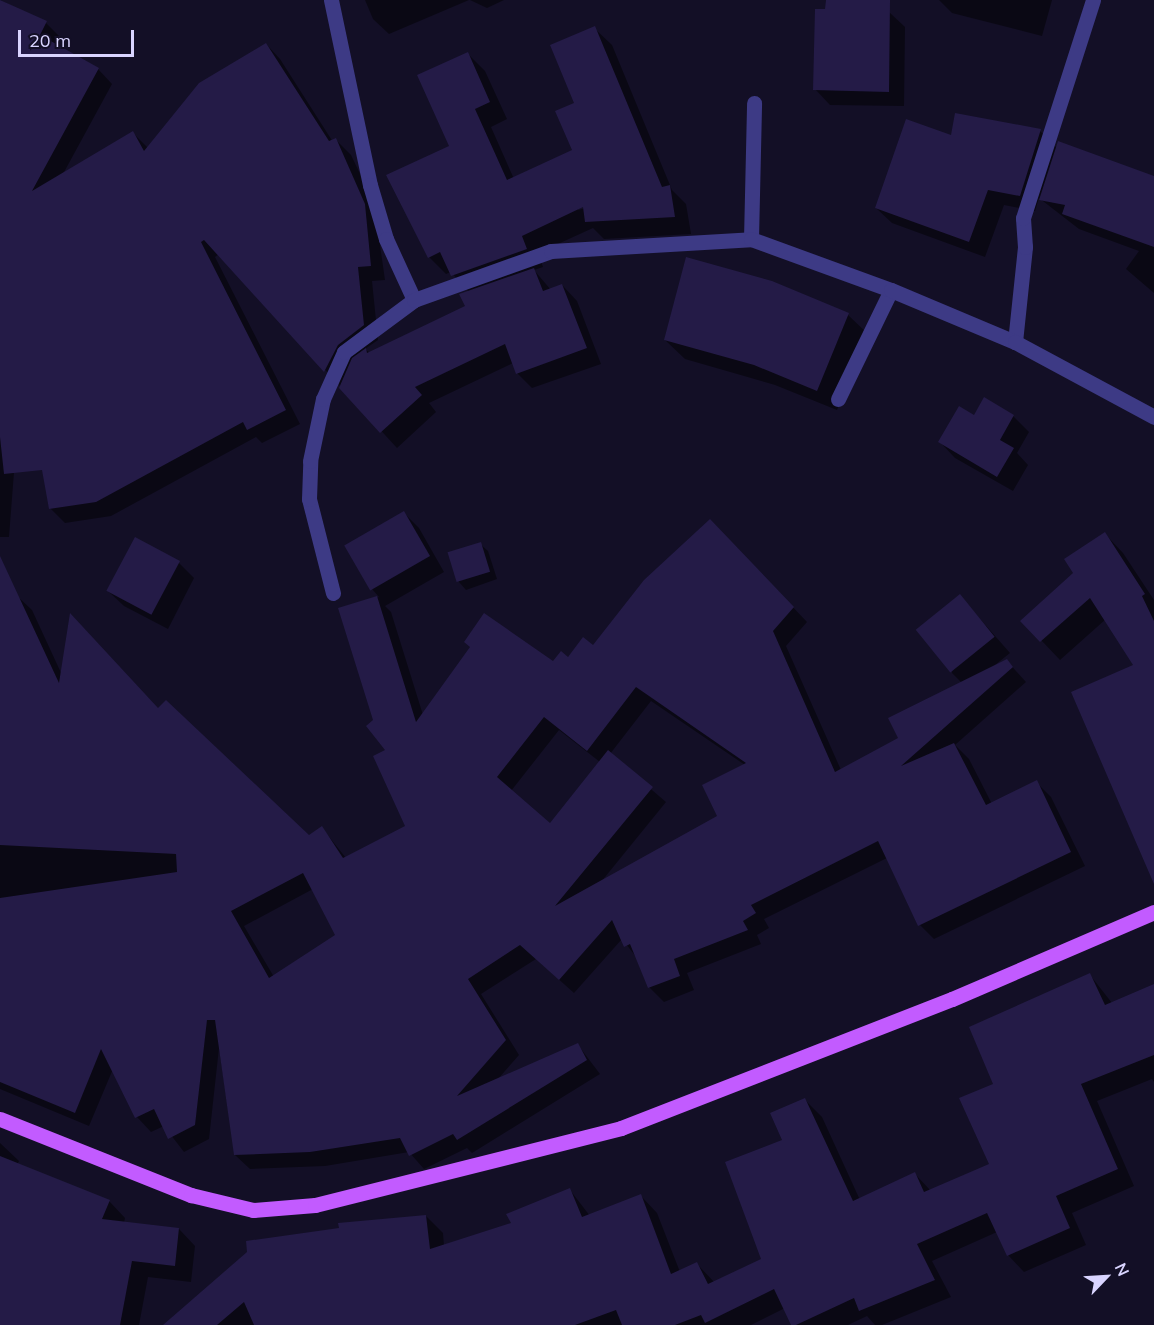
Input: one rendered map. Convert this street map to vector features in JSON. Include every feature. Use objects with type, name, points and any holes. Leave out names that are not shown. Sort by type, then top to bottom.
[{"type":"main road","points":[[0,1119],[191,1195],[253,1210],[315,1205],[621,1128],[952,999],[1154,912]]},
{"type":"street","points":[[331,0],[370,185],[386,239],[414,300]]},
{"type":"street","points":[[1015,342],[1025,247],[1023,218],[1093,0]]},
{"type":"street","points":[[751,239],[754,103]]},
{"type":"street","points":[[333,593],[309,499],[310,461],[323,399],[344,352],[414,300],[551,251],[751,239],[891,290],[1015,342],[1154,417]]},
{"type":"street","points":[[838,399],[891,290]]},
{"type":"building","points":[[0,0],[47,21],[40,35],[99,68],[32,191],[133,131],[144,151],[199,83],[266,43],[329,141],[336,138],[365,204],[371,266],[358,267],[364,325],[338,345],[324,372],[204,240],[201,242],[286,410],[247,430],[243,422],[96,502],[49,509],[42,470],[4,474],[0,437]]},
{"type":"building","points":[[826,0],[890,0],[889,92],[813,90],[815,9],[825,9]]},
{"type":"building","points":[[595,26],[662,187],[670,185],[675,217],[585,222],[583,207],[522,236],[527,249],[451,276],[440,252],[428,258],[386,175],[449,146],[417,75],[468,52],[490,102],[475,109],[507,180],[572,150],[555,111],[574,103],[550,45]]},
{"type":"building","points":[[955,113],[1041,129],[1020,196],[988,190],[969,242],[875,208],[906,119],[951,135]]},
{"type":"building","points":[[1058,141],[1154,176],[1154,247],[1062,214],[1065,205],[1039,200]]},
{"type":"building","points":[[686,257],[772,281],[849,313],[817,391],[754,365],[664,340]]},
{"type":"building","points":[[534,268],[543,291],[562,284],[587,348],[516,374],[505,344],[415,387],[422,395],[380,433],[339,388],[352,358],[366,348],[367,353],[465,306],[459,294]]},
{"type":"building","points":[[984,397],[1014,415],[1000,440],[1014,448],[997,477],[938,442],[959,406],[974,415]]},
{"type":"building","points":[[404,511],[430,556],[370,591],[344,546]]},
{"type":"building","points":[[710,519],[794,607],[773,631],[835,772],[898,738],[888,718],[1007,659],[1013,667],[901,766],[954,743],[986,805],[1037,780],[1071,852],[918,926],[878,841],[751,905],[756,913],[743,921],[748,930],[674,959],[680,976],[648,988],[630,944],[624,947],[612,920],[559,980],[520,945],[468,979],[506,1040],[457,1096],[578,1043],[587,1060],[457,1140],[453,1134],[409,1156],[400,1138],[310,1152],[234,1155],[215,1020],[207,1020],[195,1125],[168,1139],[154,1109],[135,1118],[101,1049],[75,1113],[0,1082],[0,898],[177,872],[176,854],[0,845],[0,556],[59,683],[70,613],[158,708],[166,700],[309,835],[322,826],[343,858],[405,826],[373,756],[385,750],[366,726],[373,720],[338,608],[377,596],[416,722],[470,647],[464,642],[484,613],[553,661],[561,651],[568,657],[583,637],[593,645],[644,580]],"holes":[[[636,687],[746,763],[702,785],[717,816],[555,906],[653,787],[608,750],[550,823],[497,777],[544,717],[587,751]],[[303,873],[335,935],[269,978],[231,911]]]},
{"type":"building","points":[[1105,532],[1145,594],[1142,596],[1154,621],[1154,884],[1071,692],[1133,665],[1090,598],[1040,642],[1020,621],[1073,573],[1064,559]]},
{"type":"building","points":[[135,537],[180,561],[151,615],[106,591]]},
{"type":"building","points":[[481,542],[490,572],[457,582],[448,552]]},
{"type":"building","points":[[960,594],[995,637],[950,673],[916,630]]},
{"type":"building","points":[[1090,973],[1105,1005],[1154,984],[1154,1055],[1081,1084],[1118,1169],[1056,1196],[1070,1228],[1007,1256],[987,1213],[917,1244],[935,1280],[859,1311],[854,1298],[796,1325],[791,1325],[774,1289],[705,1323],[701,1315],[675,1325],[622,1325],[616,1310],[575,1325],[254,1325],[244,1302],[217,1325],[163,1325],[247,1252],[246,1241],[339,1228],[338,1223],[426,1215],[430,1249],[511,1223],[506,1214],[570,1188],[582,1217],[641,1194],[671,1274],[697,1262],[708,1284],[761,1259],[725,1162],[782,1140],[770,1113],[805,1098],[853,1201],[915,1172],[924,1192],[989,1164],[959,1098],[993,1084],[969,1027]]},
{"type":"building","points":[[0,1156],[110,1200],[102,1219],[179,1228],[175,1266],[132,1261],[120,1325],[0,1325]]}]
